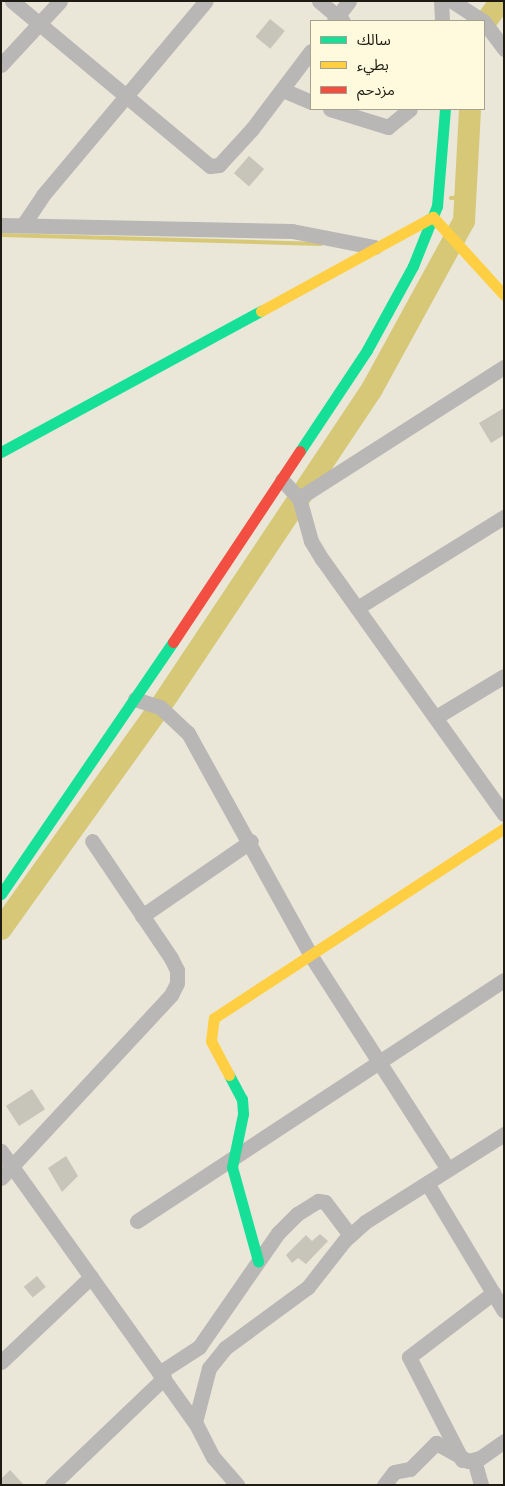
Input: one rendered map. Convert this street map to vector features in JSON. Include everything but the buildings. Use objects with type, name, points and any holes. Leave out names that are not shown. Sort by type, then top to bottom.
[{"type":"street","points":[[12,1],[128,94],[214,167],[283,90],[310,51]]},
{"type":"street","points":[[1,64],[60,1]]},
{"type":"street","points":[[24,225],[43,195],[206,1]]},
{"type":"street","points":[[319,1],[338,20],[350,1]]},
{"type":"street","points":[[441,1],[442,20]]},
{"type":"street","points":[[452,1],[482,20]]},
{"type":"street","points":[[485,22],[504,49]]},
{"type":"street","points":[[283,90],[310,102]]},
{"type":"street","points":[[333,110],[388,127],[409,110]]},
{"type":"street","points":[[1,894],[282,480],[367,350],[413,266],[433,217],[442,178],[445,110]]},
{"type":"street","points":[[1,452],[374,246],[433,217]]},
{"type":"street","points":[[433,217],[504,295]]},
{"type":"street","points":[[1,225],[292,231],[374,246]]},
{"type":"street","points":[[299,498],[504,367]]},
{"type":"street","points":[[282,480],[299,498],[311,541],[504,814]]},
{"type":"street","points":[[357,608],[504,517]]},
{"type":"street","points":[[436,717],[504,676]]},
{"type":"street","points":[[134,699],[160,707],[188,733],[251,841],[311,956],[448,1169]]},
{"type":"street","points":[[258,1261],[232,1158],[242,1121],[242,1099],[212,1041],[210,1025],[214,1018],[504,828]]},
{"type":"street","points":[[1,1178],[175,989],[177,970],[92,841]]},
{"type":"street","points":[[142,916],[251,841]]},
{"type":"street","points":[[137,1221],[379,1059],[504,980]]},
{"type":"street","points":[[195,1422],[209,1368],[216,1357],[235,1339],[312,1283],[350,1235],[504,1134]]},
{"type":"street","points":[[1,1151],[195,1422],[213,1456],[232,1483]]},
{"type":"street","points":[[427,1183],[504,1311]]},
{"type":"street","points":[[52,1485],[162,1376],[199,1347],[258,1261],[287,1223],[318,1202],[333,1208],[350,1235]]},
{"type":"street","points":[[1,1362],[91,1277]]},
{"type":"street","points":[[481,1485],[409,1357],[493,1293]]},
{"type":"street","points":[[468,1460],[504,1441]]},
{"type":"street","points":[[384,1485],[394,1472],[410,1469],[436,1443],[443,1444],[468,1460]]},
{"type":"waterway","points":[[485,23],[501,1]]},
{"type":"waterway","points":[[1,929],[160,707],[372,389],[464,221],[470,110]]},
{"type":"waterway","points":[[451,198],[466,197]]},
{"type":"waterway","points":[[1,235],[321,244]]},
{"type":"traffic: fast","points":[[300,451],[367,350],[413,266],[437,206],[445,110]]},
{"type":"traffic: fast","points":[[1,452],[261,311]]},
{"type":"traffic: fast","points":[[1,894],[173,642]]},
{"type":"traffic: fast","points":[[229,1075],[242,1099],[243,1114],[232,1167],[258,1261]]},
{"type":"traffic: slow","points":[[261,311],[433,217],[504,295]]},
{"type":"traffic: slow","points":[[229,1075],[211,1041],[214,1018],[504,828]]},
{"type":"traffic: jam","points":[[173,642],[300,451]]}]
